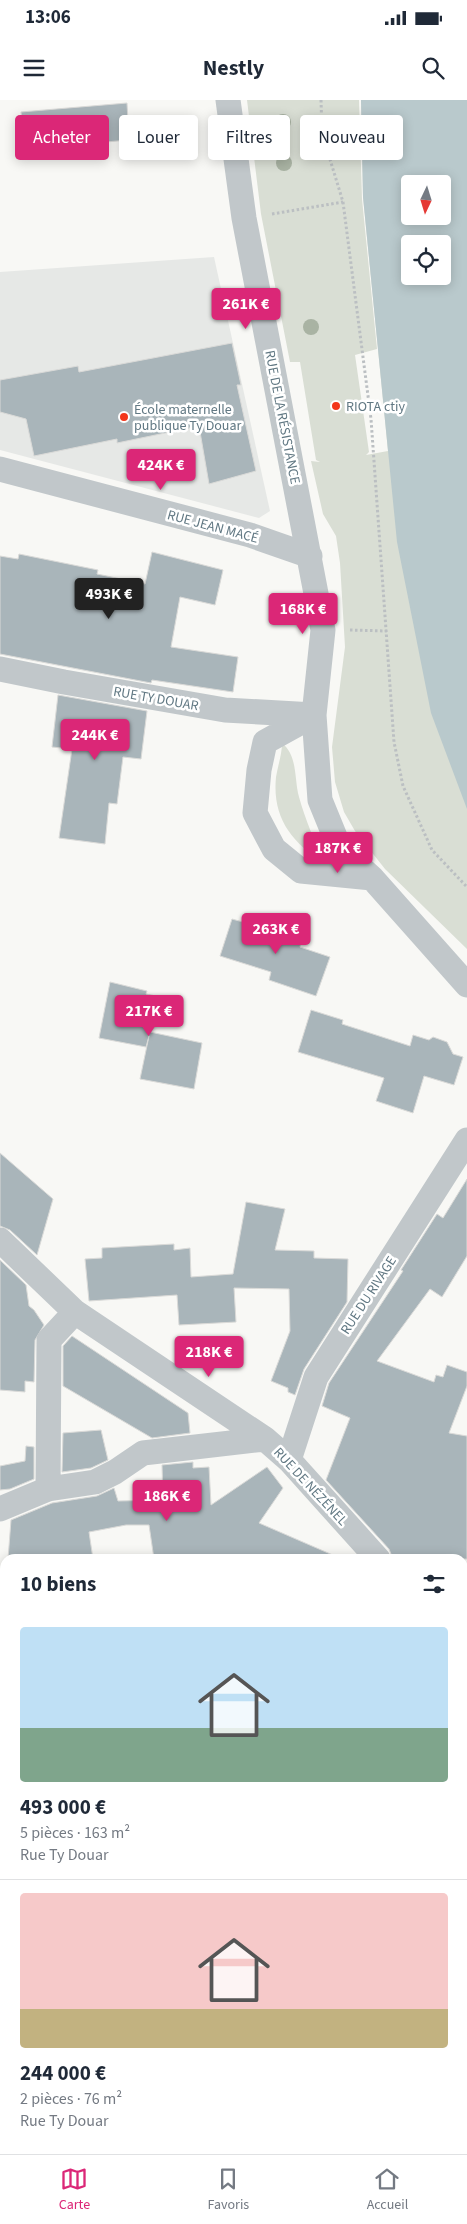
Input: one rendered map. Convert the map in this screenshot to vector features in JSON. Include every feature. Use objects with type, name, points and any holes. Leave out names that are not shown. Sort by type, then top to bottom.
[{"type":"street","name":"RUE DE LA RÉSISTANCE","points":[[228,100],[244,218],[310,556]]},
{"type":"street","name":"RUE JEAN MACÉ","points":[[0,469],[250,535],[310,556]]},
{"type":"street","points":[[310,556],[323,630],[314,715],[320,800],[340,848],[372,878],[467,985]]},
{"type":"street","name":"RUE TY DOUAR","points":[[0,669],[225,710],[314,715]]},
{"type":"street","points":[[314,715],[265,742],[259,770],[255,813],[274,849],[301,871],[372,878]]},
{"type":"street","name":"RUE DU RIVAGE","points":[[288,1460],[316,1376],[467,1140]]},
{"type":"street","name":"RUE DE NÉZÉNEL","points":[[0,1240],[75,1312],[265,1440],[288,1460],[373,1554]]},
{"type":"street","points":[[48,1489],[49,1340],[75,1312]]},
{"type":"street","points":[[0,1509],[48,1489],[95,1482],[115,1472],[143,1453],[265,1440]]},
{"type":"path","points":[[321,100],[322,134],[343,202],[371,419],[394,742],[403,786],[432,850],[467,887]]},
{"type":"path","points":[[244,218],[343,202]]},
{"type":"path","points":[[323,630],[386,631]]},
{"type":"shaded area","points":[[247,100],[359,100],[359,115],[300,115],[300,160],[361,160],[362,199],[377,349],[355,355],[369,452],[366,455],[388,451],[363,197],[362,160],[403,160],[403,115],[361,115],[361,100],[467,100],[467,949],[385,869],[355,831],[344,812],[335,782],[332,747],[345,647],[340,563],[336,536],[323,514],[311,461],[320,462],[316,460],[300,362],[290,362],[261,214],[254,160],[290,160],[290,115],[249,115]]},
{"type":"shaded area","points":[[361,100],[467,100],[467,809],[431,713],[397,542],[363,197],[362,160],[403,160],[403,115],[361,115]]},
{"type":"shaded area","name":"École maternelle publique Ty Douar","points":[[214,257],[270,511],[259,518],[0,450],[0,272]]},
{"type":"shaded area","points":[[282,743],[291,754],[301,805],[323,862],[293,837],[281,816],[277,804],[276,777]]},
{"type":"building","points":[[127,103],[128,115],[119,115],[119,141],[109,142],[109,115],[21,115],[21,112]]},
{"type":"building","points":[[232,343],[241,385],[237,385],[256,471],[209,484],[199,426],[117,443],[117,439],[34,456],[26,419],[0,412],[0,380],[78,366],[79,372]]},
{"type":"building","points":[[152,552],[223,570],[215,605],[180,597],[171,647],[238,657],[233,692],[152,680],[151,683],[0,654],[0,556],[18,559],[19,554],[98,570],[97,574],[145,584]]},
{"type":"building","points":[[58,695],[147,711],[141,759],[123,757],[117,804],[109,803],[105,844],[59,838],[72,749],[52,747]]},
{"type":"building","points":[[232,919],[261,927],[263,921],[285,928],[283,935],[301,942],[300,947],[330,957],[316,996],[269,980],[271,972],[220,956]]},
{"type":"building","points":[[110,982],[147,991],[146,994],[161,997],[150,1032],[202,1043],[194,1089],[140,1079],[149,1036],[146,1047],[99,1038]]},
{"type":"building","points":[[311,1010],[343,1020],[342,1024],[410,1046],[413,1035],[429,1040],[433,1037],[447,1042],[453,1054],[463,1057],[454,1085],[424,1076],[413,1113],[376,1101],[384,1078],[298,1052]]},
{"type":"building","points":[[0,1153],[53,1199],[37,1255],[10,1230],[0,1226]]},
{"type":"building","points":[[467,1179],[467,1256],[442,1297],[430,1289],[377,1361],[434,1382],[436,1375],[443,1377],[447,1365],[467,1372],[467,1386],[449,1433],[467,1436],[467,1554],[391,1554],[389,1549],[326,1480],[350,1418],[322,1406],[329,1383],[403,1271],[401,1270],[437,1214],[443,1218]]},
{"type":"building","points":[[246,1202],[285,1209],[275,1250],[314,1251],[314,1258],[348,1259],[347,1302],[304,1369],[295,1395],[288,1392],[288,1388],[271,1381],[290,1331],[289,1289],[234,1288],[236,1322],[179,1325],[177,1295],[89,1301],[85,1259],[102,1258],[102,1248],[174,1244],[174,1250],[190,1248],[191,1277],[233,1274]]},
{"type":"building","points":[[0,1260],[26,1285],[29,1306],[44,1325],[35,1340],[34,1382],[25,1381],[25,1392],[0,1390]]},
{"type":"building","points":[[72,1336],[188,1413],[190,1433],[152,1438],[63,1386],[63,1346]]},
{"type":"building","points":[[101,1430],[108,1460],[91,1468],[62,1472],[63,1433]]},
{"type":"building","points":[[26,1446],[34,1447],[34,1479],[10,1489],[0,1490],[0,1466],[25,1461]]},
{"type":"building","points":[[193,1462],[193,1468],[209,1467],[211,1505],[267,1467],[283,1488],[259,1523],[330,1554],[153,1554],[149,1525],[126,1525],[89,1532],[92,1554],[8,1554],[11,1520],[52,1503],[97,1496],[114,1488],[118,1501],[163,1500],[162,1465]]},
{"type":"place","name":"RIOTA ctiy","points":[[336,406]]},
{"type":"place","name":"École maternelle publique Ty Douar","points":[[124,417]]}]
